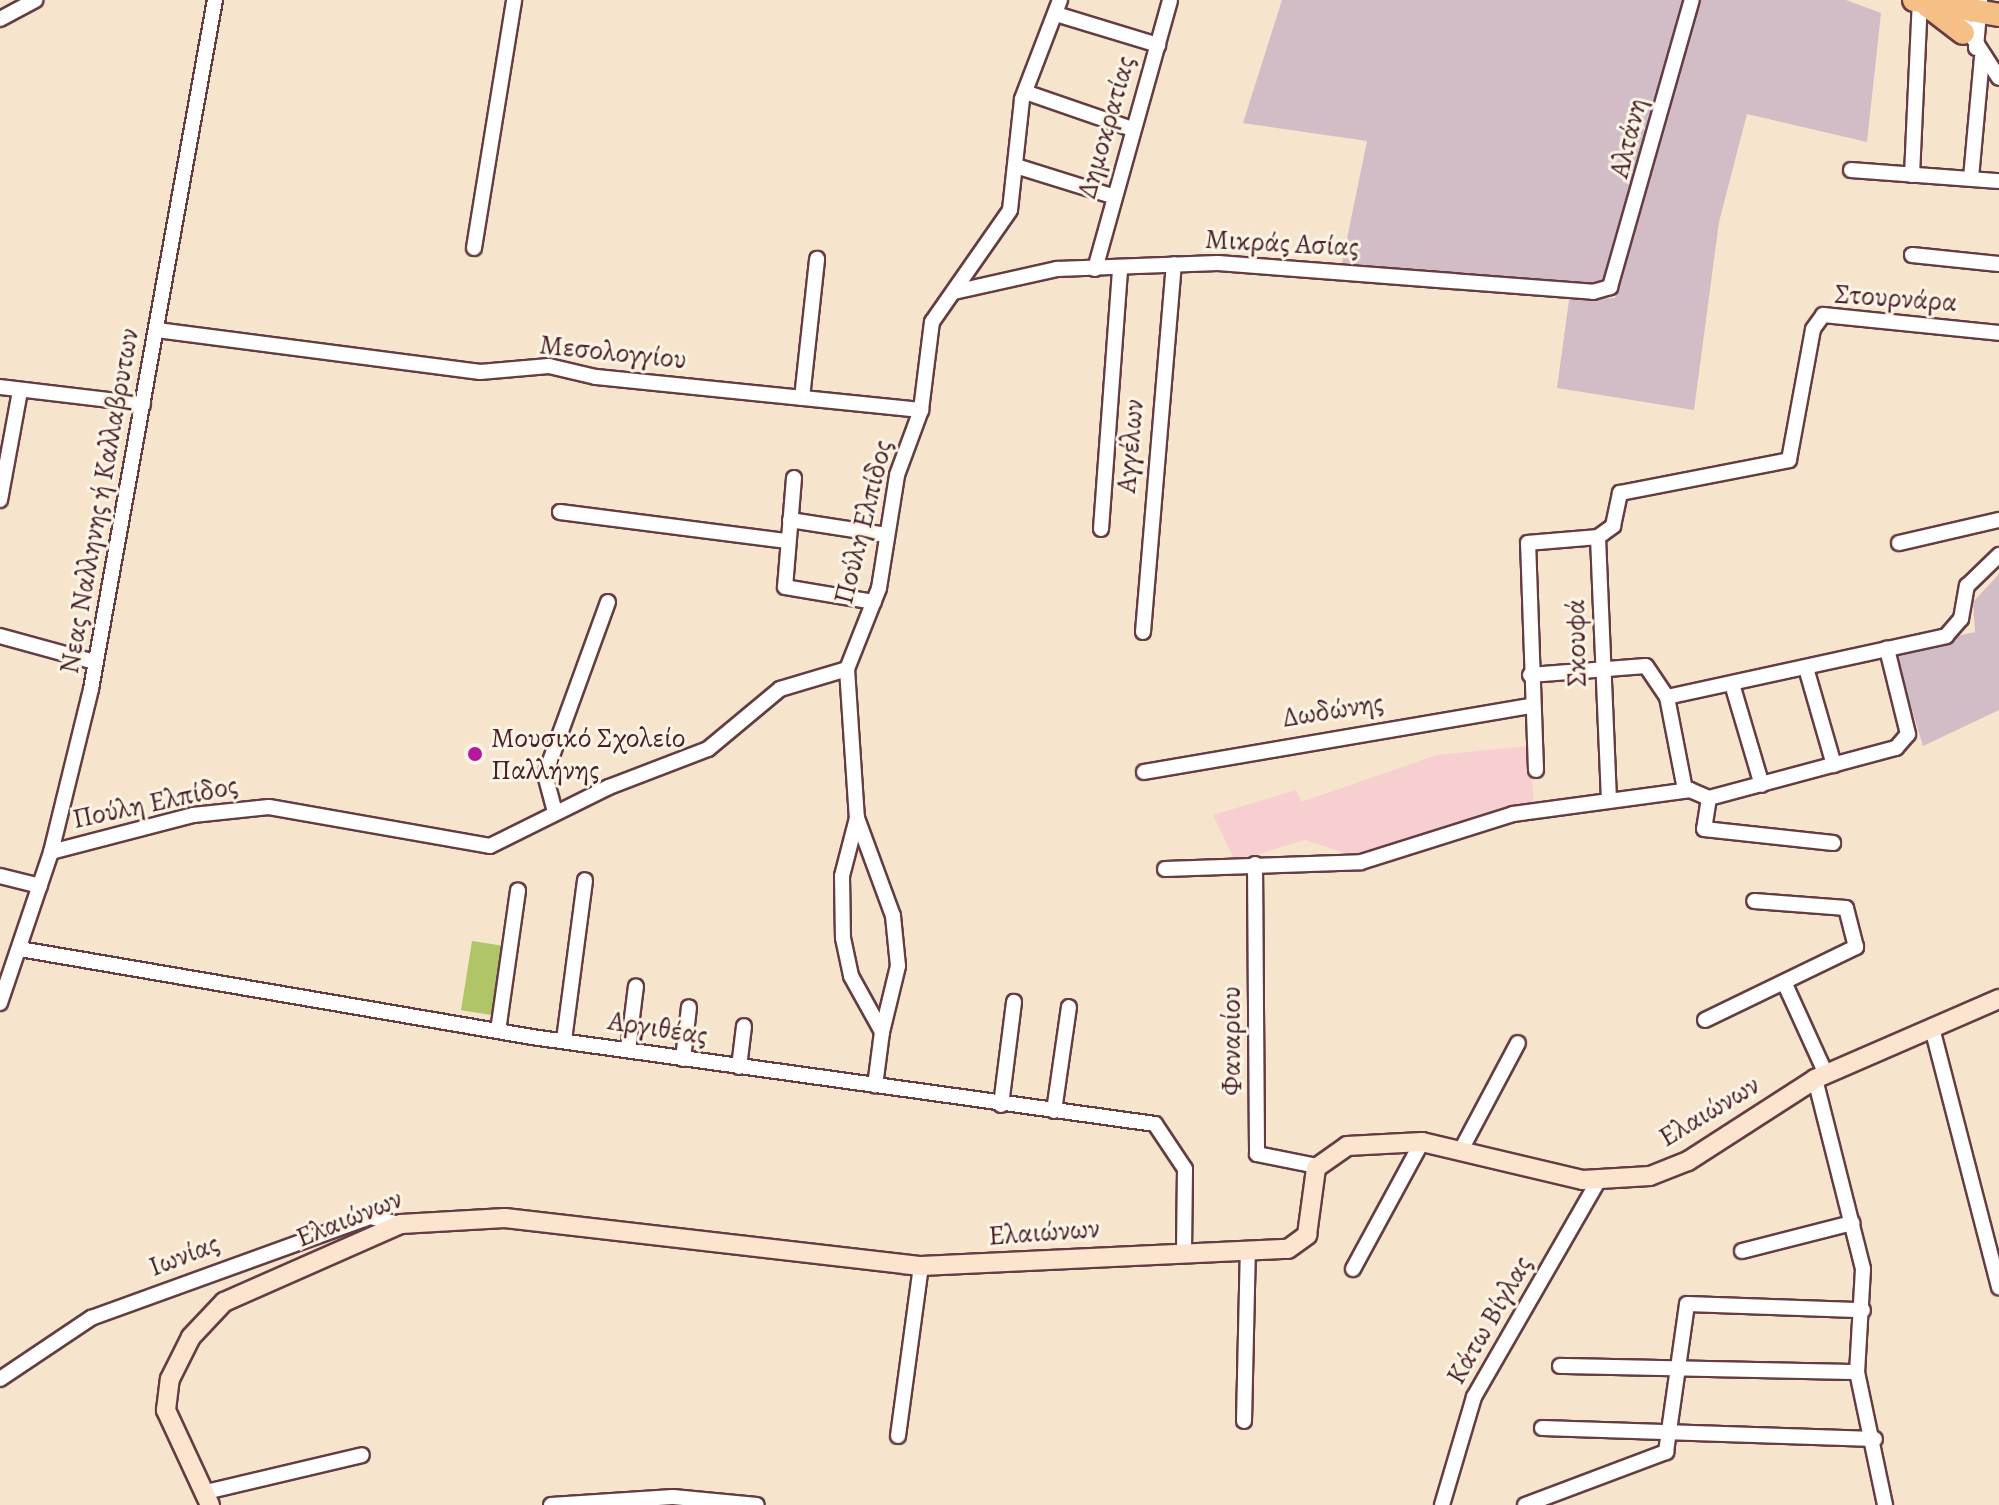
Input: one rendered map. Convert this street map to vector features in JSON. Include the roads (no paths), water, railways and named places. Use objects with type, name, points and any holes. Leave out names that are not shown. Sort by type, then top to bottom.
[{"type":"main road","points":[[1917,1],[1978,8]]},
{"type":"main road","points":[[1917,1],[1974,46]]},
{"type":"main road","name":"Ελαιώνων","points":[[208,1498],[173,1434],[166,1403],[175,1366],[204,1319],[241,1293],[401,1224],[454,1216],[525,1220],[921,1266],[1288,1249],[1304,1240],[1317,1166],[1360,1142],[1422,1142],[1598,1181],[1679,1165],[1820,1076],[1999,999]]},
{"type":"street","points":[[0,19],[35,0]]},
{"type":"street","name":"Νεας Nαλληνης ή Καλλαβρυτων","points":[[0,1003],[51,852],[91,689],[91,661],[125,528],[143,404],[215,0]]},
{"type":"street","points":[[474,248],[514,0]]},
{"type":"street","name":"Δημοκρατίας","points":[[1095,269],[1112,196],[1170,0]]},
{"type":"street","name":"Αλτάνη","points":[[1610,287],[1692,0]]},
{"type":"street","points":[[1912,175],[1917,1]]},
{"type":"street","points":[[1058,7],[1158,45]]},
{"type":"street","name":"Πούλη Ελπίδος","points":[[51,852],[193,815],[269,807],[341,814],[477,849],[555,812],[708,749],[787,686],[847,669],[874,602],[897,475],[921,410],[932,322],[1002,226],[1019,167],[1025,92],[1058,7]]},
{"type":"street","points":[[1971,178],[1974,46],[1978,8]]},
{"type":"street","points":[[1974,46],[1999,78]]},
{"type":"street","points":[[1025,92],[1132,129]]},
{"type":"street","points":[[1019,167],[1112,196]]},
{"type":"street","points":[[1851,170],[1999,181]]},
{"type":"street","points":[[1912,255],[1999,264]]},
{"type":"street","points":[[802,398],[817,259]]},
{"type":"street","name":"Μικράς Ασίας","points":[[953,292],[1034,272],[1174,264],[1610,287]]},
{"type":"street","name":"Αγγέλων","points":[[1143,632],[1174,264]]},
{"type":"street","points":[[1101,529],[1120,268]]},
{"type":"street","name":"Στουρνάρα","points":[[1598,537],[1613,526],[1620,493],[1789,460],[1813,329],[1823,315],[1999,333]]},
{"type":"street","name":"Μεσολογγίου","points":[[157,330],[480,372],[549,366],[921,410]]},
{"type":"street","points":[[0,387],[143,404]]},
{"type":"street","points":[[0,500],[20,391]]},
{"type":"street","points":[[794,478],[787,541],[788,589],[874,602]]},
{"type":"street","points":[[560,512],[787,541]]},
{"type":"street","points":[[790,520],[887,535]]},
{"type":"street","points":[[1899,543],[1999,520]]},
{"type":"street","points":[[1536,770],[1530,706],[1528,543],[1598,537]]},
{"type":"street","name":"Σκουφά","points":[[1598,537],[1601,671],[1609,800]]},
{"type":"street","points":[[1667,697],[1806,668],[1955,630],[1967,586],[1999,555]]},
{"type":"street","points":[[555,812],[545,775],[608,602]]},
{"type":"street","points":[[3,638],[91,661]]},
{"type":"street","points":[[1165,869],[1361,862],[1513,814],[1685,790],[1709,798],[1834,765],[1907,741],[1887,649]]},
{"type":"street","points":[[1530,675],[1646,666],[1667,697],[1685,790]]},
{"type":"street","points":[[1806,668],[1834,765]]},
{"type":"street","points":[[847,669],[857,818],[893,916],[898,966],[882,1032],[875,1086]]},
{"type":"street","points":[[1732,684],[1762,785]]},
{"type":"street","name":"Δωδώνης","points":[[1144,772],[1530,706]]},
{"type":"street","points":[[1709,798],[1704,829],[1833,843]]},
{"type":"street","points":[[857,818],[842,876],[843,938],[851,976],[882,1032]]},
{"type":"street","name":"Φαναρίου","points":[[1255,864],[1257,1154],[1317,1166]]},
{"type":"street","points":[[0,876],[40,886]]},
{"type":"street","points":[[564,1040],[585,880]]},
{"type":"street","points":[[498,1031],[518,890]]},
{"type":"street","points":[[1705,1020],[1853,953],[1850,911],[1754,901]]},
{"type":"street","name":"Αργιθέας","points":[[20,949],[498,1031],[1054,1111],[1164,1131],[1185,1169],[1184,1252]]},
{"type":"street","points":[[1784,982],[1820,1076],[1863,1269],[1857,1372],[1875,1439],[1885,1505]]},
{"type":"street","points":[[628,1050],[636,986]]},
{"type":"street","points":[[1001,1105],[1014,1002]]},
{"type":"street","points":[[683,1059],[689,1007]]},
{"type":"street","points":[[1054,1111],[1069,1007]]},
{"type":"street","points":[[739,1067],[744,1026]]},
{"type":"street","points":[[1932,1028],[1999,1288]]},
{"type":"street","points":[[1461,1150],[1518,1043]]},
{"type":"street","points":[[1353,1269],[1422,1142]]},
{"type":"street","name":"Κάτω Βίγλας","points":[[1444,1499],[1474,1397],[1598,1181]]},
{"type":"street","name":"Ιωνίας","points":[[0,1379],[91,1318],[370,1217],[401,1224]]},
{"type":"street","points":[[1742,1251],[1852,1223]]},
{"type":"street","points":[[1244,1421],[1248,1251]]},
{"type":"street","points":[[898,1436],[921,1266]]},
{"type":"street","points":[[1525,1505],[1658,1457],[1672,1432],[1687,1304],[1863,1310]]},
{"type":"street","points":[[1560,1366],[1857,1372]]},
{"type":"street","points":[[1542,1428],[1875,1439]]},
{"type":"street","points":[[208,1498],[362,1455]]},
{"type":"street","points":[[551,1505],[673,1497],[757,1505]]},
{"type":"street","points":[[1434,1505],[1444,1499]]},
{"type":"place","name":"Μουσικό Σχολείο Παλλήνης","points":[[475,754]]}]
